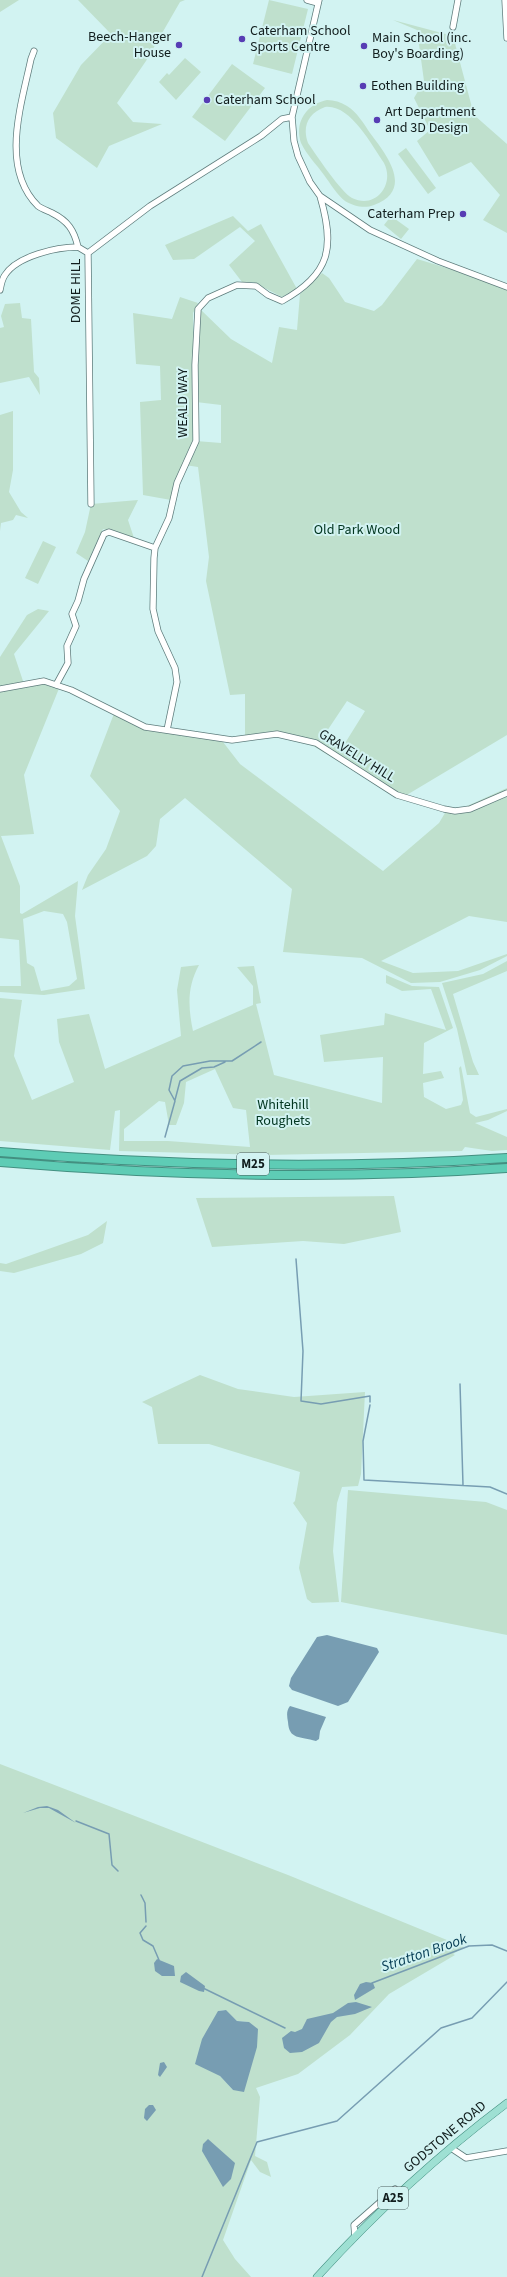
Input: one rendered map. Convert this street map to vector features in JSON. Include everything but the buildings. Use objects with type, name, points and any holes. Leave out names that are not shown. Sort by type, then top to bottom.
[{"type":"highway","name":"M25","points":[[0,1152],[124,1160],[254,1164],[380,1164],[507,1158]]},
{"type":"highway","name":"M25","points":[[0,1162],[172,1174],[240,1176],[378,1175],[507,1168]]},
{"type":"main road","name":"GODSTONE ROAD","points":[[317,2277],[355,2237],[384,2202],[507,2103]]},
{"type":"street","points":[[307,0],[318,1],[292,117],[294,141],[298,156],[303,170],[320,196],[370,230],[438,261],[507,287]]},
{"type":"street","points":[[453,27],[458,0]]},
{"type":"street","points":[[505,0],[507,38]]},
{"type":"street","points":[[34,51],[14,133],[16,170],[25,190],[39,207],[67,222],[74,232],[78,247]]},
{"type":"street","name":"DOME HILL","points":[[91,504],[88,253],[150,206],[261,136],[282,119],[292,117]]},
{"type":"street","name":"WEALD WAY","points":[[167,730],[177,682],[175,668],[158,631],[153,609],[155,548],[165,528],[177,483],[196,441],[195,365],[198,309],[208,298],[237,285],[256,286],[268,295],[282,301],[298,292],[316,276],[323,263],[328,240],[328,229],[320,196]]},
{"type":"street","points":[[0,290],[4,275],[16,265],[44,252],[65,247],[78,247],[88,253]]},
{"type":"street","points":[[56,685],[68,663],[66,646],[76,626],[72,614],[78,601],[84,579],[104,534],[109,532],[155,548]]},
{"type":"street","name":"GRAVELLY HILL","points":[[0,690],[44,681],[96,701],[145,727],[232,740],[277,734],[304,739],[316,743],[397,795],[444,809],[455,811],[470,809],[507,794]]},
{"type":"street","points":[[451,2148],[462,2157],[466,2158],[507,2151]]},
{"type":"street","points":[[384,2202],[395,2189]]},
{"type":"green space","points":[[0,0],[19,0],[0,12]]},
{"type":"green space","points":[[78,0],[185,0],[180,2],[146,61],[117,103],[133,122],[162,124],[109,146],[97,168],[56,138],[53,113],[81,65],[111,34]]},
{"type":"green space","points":[[269,0],[308,9],[292,74],[253,64]]},
{"type":"green space","points":[[393,20],[453,36],[474,115],[507,144],[507,233],[483,220],[500,195],[471,162],[439,177],[417,141],[430,130],[414,98],[424,81],[417,30]]},
{"type":"green space","points":[[185,58],[201,72],[176,100],[159,82],[167,73],[169,75]]},
{"type":"green space","points":[[232,64],[265,88],[225,141],[192,117]]},
{"type":"green space","points":[[327,100],[335,101],[342,103],[354,111],[383,151],[393,171],[395,181],[393,190],[386,198],[367,207],[355,206],[345,201],[336,192],[306,151],[301,143],[299,135],[301,121],[308,110],[320,102]],"holes":[[[325,107],[334,108],[351,118],[366,136],[384,163],[387,171],[385,186],[376,198],[369,201],[361,201],[352,198],[347,194],[329,173],[308,143],[306,137],[306,126],[308,121],[314,113],[319,110]]]},
{"type":"green space","points":[[406,148],[436,188],[428,194],[398,154]]},
{"type":"green space","points":[[233,216],[248,231],[261,224],[297,289],[282,297],[253,282],[242,282],[229,265],[255,241],[240,227],[194,259],[173,260],[165,245]]},
{"type":"green space","points":[[391,216],[409,229],[401,239],[384,225]]},
{"type":"green space","name":"Old Park Wood","points":[[417,259],[507,286],[507,735],[400,799],[315,747],[274,731],[245,736],[245,694],[230,695],[206,581],[209,557],[198,467],[185,465],[196,441],[221,443],[221,405],[196,402],[201,310],[231,339],[272,363],[279,327],[297,330],[300,294],[322,273],[329,278],[345,302],[374,311],[382,305]],"holes":[[[347,701],[365,711],[342,748],[323,737]]]},
{"type":"green space","points":[[180,297],[198,303],[193,313],[194,441],[185,458],[171,500],[143,495],[140,402],[161,400],[160,366],[136,364],[133,313],[172,319]]},
{"type":"green space","points":[[20,303],[22,318],[31,319],[34,372],[39,378],[40,395],[29,377],[0,383],[0,328],[4,327],[1,316],[5,304]]},
{"type":"green space","points":[[13,411],[13,470],[9,492],[21,512],[28,518],[16,515],[13,520],[1,523],[0,531],[0,415]]},
{"type":"green space","points":[[138,500],[128,520],[134,538],[103,529],[88,561],[76,553],[85,532],[91,504]]},
{"type":"green space","points":[[43,541],[56,547],[38,584],[25,578]]},
{"type":"green space","points":[[38,609],[49,611],[14,654],[24,684],[44,681],[60,686],[24,775],[34,834],[1,836],[20,886],[20,913],[22,914],[78,881],[75,916],[85,989],[44,995],[0,992],[0,986],[21,986],[19,940],[0,938],[0,657],[27,615]],"holes":[[[44,911],[63,914],[67,922],[77,979],[69,986],[41,991],[34,967],[27,963],[23,919]]]},
{"type":"green space","points":[[115,711],[145,727],[223,742],[240,764],[383,871],[439,823],[445,813],[465,807],[507,788],[507,922],[469,916],[381,961],[413,973],[458,971],[507,954],[507,956],[480,970],[440,982],[411,983],[362,958],[283,952],[292,889],[185,798],[160,819],[156,846],[147,856],[82,890],[88,875],[106,849],[120,811],[90,776]]},
{"type":"green space","points":[[507,961],[507,971],[453,994],[473,1062],[479,1075],[467,1075],[457,1029],[442,983],[483,974]]},
{"type":"green space","name":"Whitehill Roughets","points":[[199,965],[192,981],[190,997],[190,1014],[193,1031],[253,1005],[253,986],[237,967],[254,966],[261,1003],[256,1004],[274,1075],[382,1103],[383,1057],[324,1062],[320,1035],[384,1025],[385,1013],[446,1030],[431,989],[402,991],[386,983],[386,975],[412,986],[439,987],[453,1028],[424,1043],[423,1074],[441,1071],[444,1078],[423,1083],[424,1097],[446,1109],[461,1105],[463,1100],[459,1068],[461,1066],[470,1113],[476,1117],[507,1109],[507,1111],[488,1120],[475,1123],[507,1137],[507,1150],[492,1151],[465,1147],[462,1151],[265,1155],[119,1151],[120,1110],[115,1111],[110,1150],[0,1141],[0,998],[22,1000],[14,1056],[32,1100],[74,1082],[59,1042],[57,1019],[89,1014],[105,1069],[181,1036],[177,990],[181,967]],"holes":[[[215,1069],[233,1108],[246,1110],[250,1147],[168,1141],[124,1141],[124,1129],[159,1101],[165,1102],[169,1125],[176,1125],[184,1103],[186,1082]]]},
{"type":"green space","points":[[394,1196],[401,1232],[344,1244],[303,1241],[212,1247],[196,1198]]},
{"type":"green space","points":[[107,1221],[103,1243],[81,1254],[14,1273],[0,1271],[0,1263],[6,1264],[88,1235]]},
{"type":"green space","points":[[200,1375],[238,1389],[294,1397],[365,1392],[361,1474],[358,1486],[342,1487],[337,1503],[333,1551],[339,1602],[312,1603],[307,1599],[299,1568],[307,1523],[293,1503],[295,1501],[300,1472],[209,1444],[158,1444],[152,1407],[142,1402]]},
{"type":"green space","points":[[348,1490],[486,1502],[507,1510],[507,1635],[341,1602]]},
{"type":"green space","points":[[0,1764],[288,1875],[464,1947],[453,1954],[455,1955],[389,1994],[350,2035],[298,2074],[256,2088],[260,2097],[255,2156],[267,2162],[271,2177],[260,2172],[251,2160],[223,2240],[235,2259],[251,2277],[0,2277]],"holes":[[[225,2010],[237,2021],[249,2022],[233,2090],[220,2076],[218,2011]]]},
{"type":"water","points":[[327,1635],[377,1648],[379,1652],[348,1702],[338,1706],[292,1690],[289,1686],[291,1678],[317,1637]]},
{"type":"water","points":[[290,1706],[326,1717],[320,1731],[319,1739],[316,1741],[293,1735],[289,1728],[287,1716]]},
{"type":"water","points":[[47,1806],[58,1810],[76,1823],[49,1808],[40,1808],[23,1813],[38,1807]]},
{"type":"water","points":[[157,1959],[174,1966],[175,1976],[162,1976],[155,1971],[154,1963]]},
{"type":"water","points":[[186,1972],[205,1986],[204,1992],[180,1982],[181,1976]]},
{"type":"water","points":[[366,1982],[373,1983],[375,1988],[355,2000],[354,1995],[360,1984]]},
{"type":"water","points":[[356,2002],[372,2007],[355,2014],[337,2017],[331,2022],[319,2043],[302,2052],[290,2053],[284,2048],[282,2038],[291,2031],[295,2032],[302,2029],[307,2019],[333,2013],[348,2003]]},
{"type":"water","points":[[226,2010],[237,2021],[249,2022],[258,2029],[257,2047],[244,2092],[233,2090],[220,2076],[195,2064],[202,2039],[218,2011]]},
{"type":"water","points":[[164,2062],[167,2067],[160,2077],[158,2075],[160,2063]]},
{"type":"water","points":[[149,2105],[153,2105],[156,2110],[147,2121],[144,2118],[145,2109]]},
{"type":"water","points":[[208,2139],[235,2163],[231,2179],[223,2187],[202,2151],[203,2144]]},
{"type":"waterway","points":[[165,1137],[175,1101],[169,1090],[172,1076],[183,1066],[210,1061],[232,1061],[261,1042]]},
{"type":"waterway","points":[[175,1100],[180,1081],[202,1068],[214,1067],[225,1062]]},
{"type":"waterway","points":[[296,1259],[303,1351],[301,1401],[321,1404],[370,1396],[370,1402]]},
{"type":"waterway","points":[[460,1384],[463,1485]]},
{"type":"waterway","points":[[370,1405],[363,1441],[364,1480],[490,1487],[507,1494]]},
{"type":"waterway","name":"Stratton Brook","points":[[76,1821],[109,1834],[112,1865],[118,1871]]},
{"type":"waterway","name":"Stratton Brook","points":[[141,1895],[145,1903],[146,1922]]},
{"type":"waterway","name":"Stratton Brook","points":[[146,1926],[140,1933],[143,1940],[153,1946],[159,1960]]},
{"type":"waterway","name":"Stratton Brook","points":[[372,1983],[469,1946],[492,1945],[507,1951]]},
{"type":"waterway","points":[[202,2277],[257,2142],[337,2121],[441,2028],[472,2018],[507,1982]]},
{"type":"waterway","name":"Stratton Brook","points":[[203,1988],[285,2028]]},
{"type":"place","name":"Caterham School Sports Centre","points":[[242,39]]},
{"type":"place","name":"Beech-Hanger House","points":[[179,45]]},
{"type":"place","name":"Main School (inc. Boy's Boarding)","points":[[364,46]]},
{"type":"place","name":"Eothen Building","points":[[363,86]]},
{"type":"place","name":"Caterham School","points":[[207,100]]},
{"type":"place","name":"Art Department and 3D Design","points":[[377,120]]},
{"type":"place","name":"Caterham Prep","points":[[463,214]]}]
